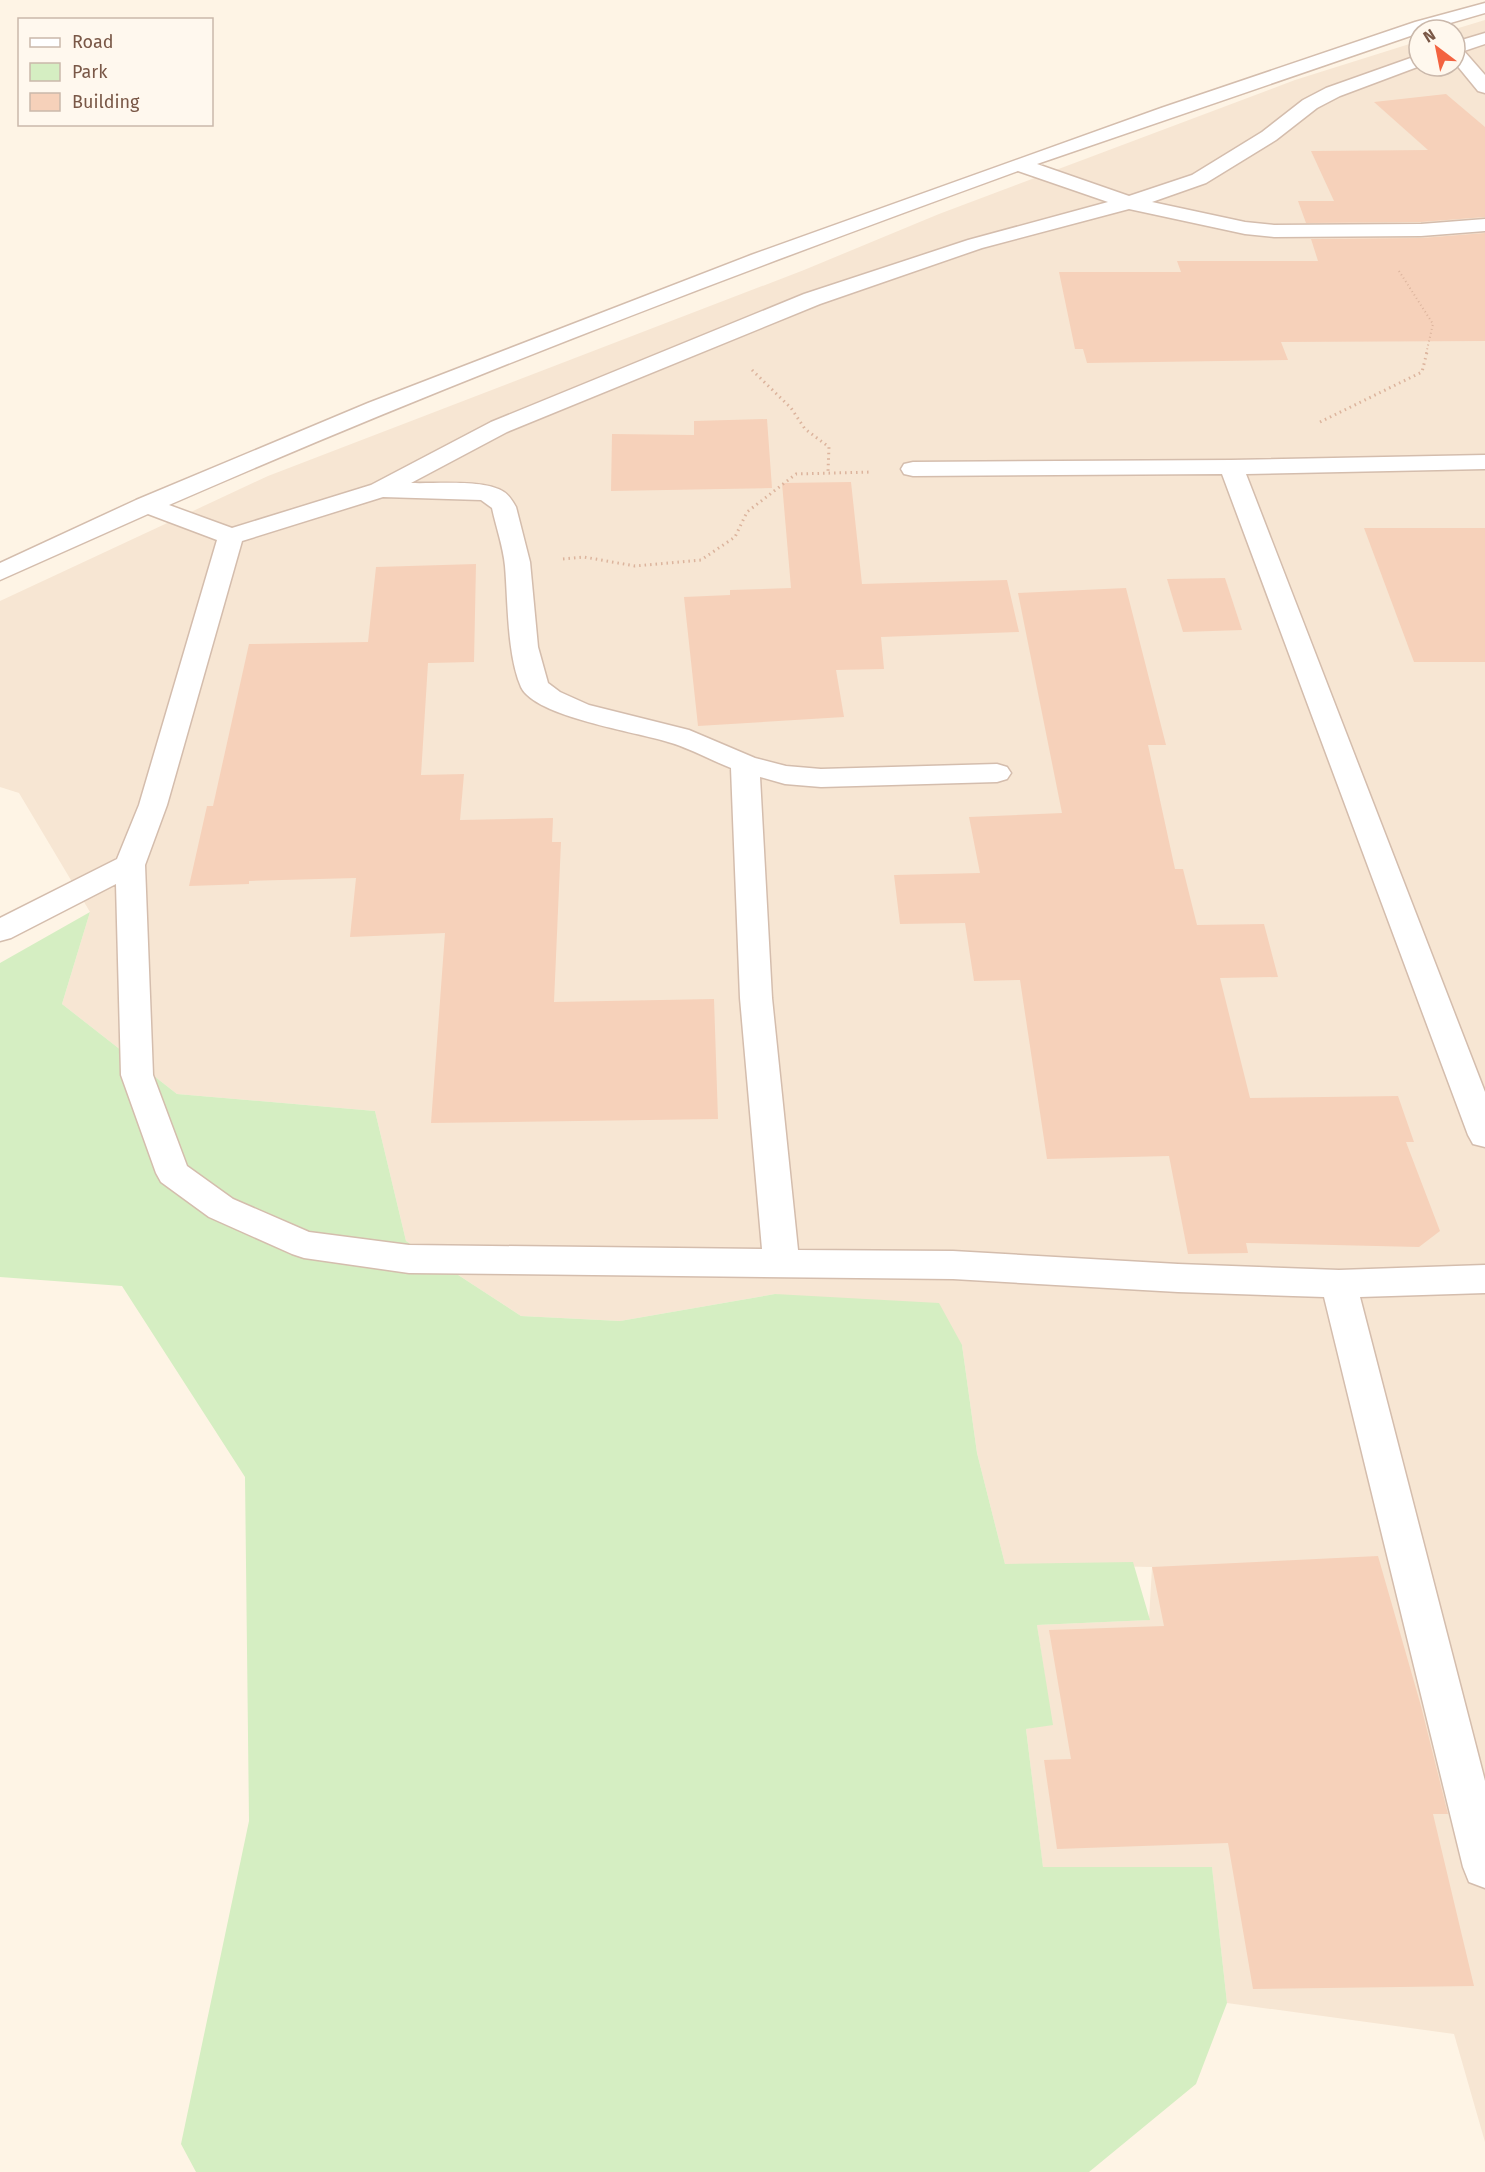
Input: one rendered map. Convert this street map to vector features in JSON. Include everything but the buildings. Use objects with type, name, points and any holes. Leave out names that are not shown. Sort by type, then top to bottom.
[{"type":"street","points":[[1454,18],[1485,8]]},
{"type":"street","points":[[0,572],[145,505],[497,358],[1017,164],[1407,34]]},
{"type":"street","points":[[1467,45],[1485,38]]},
{"type":"street","points":[[145,505],[231,536],[380,490],[499,427],[764,318],[863,281],[975,244],[1129,203],[1198,179],[1269,136],[1310,104],[1360,81],[1407,64]]},
{"type":"street","points":[[1467,64],[1485,87]]},
{"type":"street","points":[[1017,164],[1129,203],[1222,224],[1274,231],[1421,230],[1485,225]]},
{"type":"street","points":[[913,469],[1231,467],[1485,462]]},
{"type":"street","points":[[1231,467],[1485,1135]]},
{"type":"street","points":[[380,490],[484,493],[497,498],[504,507],[517,562],[525,646],[535,687],[550,698],[579,711],[679,736],[745,764],[785,775],[821,778],[997,773]]},
{"type":"street","points":[[231,536],[153,805],[130,864],[138,1075],[173,1173],[220,1208],[304,1245],[409,1259],[953,1265],[1178,1278],[1339,1284],[1485,1279]]},
{"type":"street","points":[[745,764],[756,998],[781,1262]]},
{"type":"street","points":[[0,931],[130,864]]},
{"type":"street","points":[[1339,1284],[1485,1867]]},
{"type":"path","points":[[1316,425],[1422,372],[1433,324],[1402,276]]},
{"type":"path","points":[[687,350],[715,364],[749,367],[762,378],[791,408],[805,429],[829,447],[828,471]]},
{"type":"path","points":[[517,562],[584,557],[634,566],[701,560],[735,537],[747,512],[776,487],[796,474],[913,469]]},
{"type":"shaded area","points":[[1485,20],[1485,2142],[1454,2034],[1227,2003],[1212,1868],[1043,1868],[1026,1729],[1052,1724],[1037,1625],[1149,1620],[1152,1567],[1005,1564],[977,1453],[962,1345],[775,1294],[620,1321],[521,1316],[406,1241],[375,1111],[177,1094],[62,1004],[90,912],[19,793],[0,787],[0,601],[268,476],[804,270],[939,214],[1295,80],[1407,45],[1407,78],[1467,78],[1467,25]]},
{"type":"green space","points":[[90,912],[62,1004],[177,1094],[375,1111],[406,1241],[521,1316],[620,1321],[775,1294],[939,1303],[962,1345],[977,1453],[1005,1564],[1133,1562],[1150,1620],[1037,1625],[1053,1725],[1026,1729],[1043,1867],[1212,1867],[1227,2003],[1196,2084],[1089,2172],[196,2172],[181,2144],[249,1821],[245,1477],[122,1286],[0,1277],[0,963]]}]
